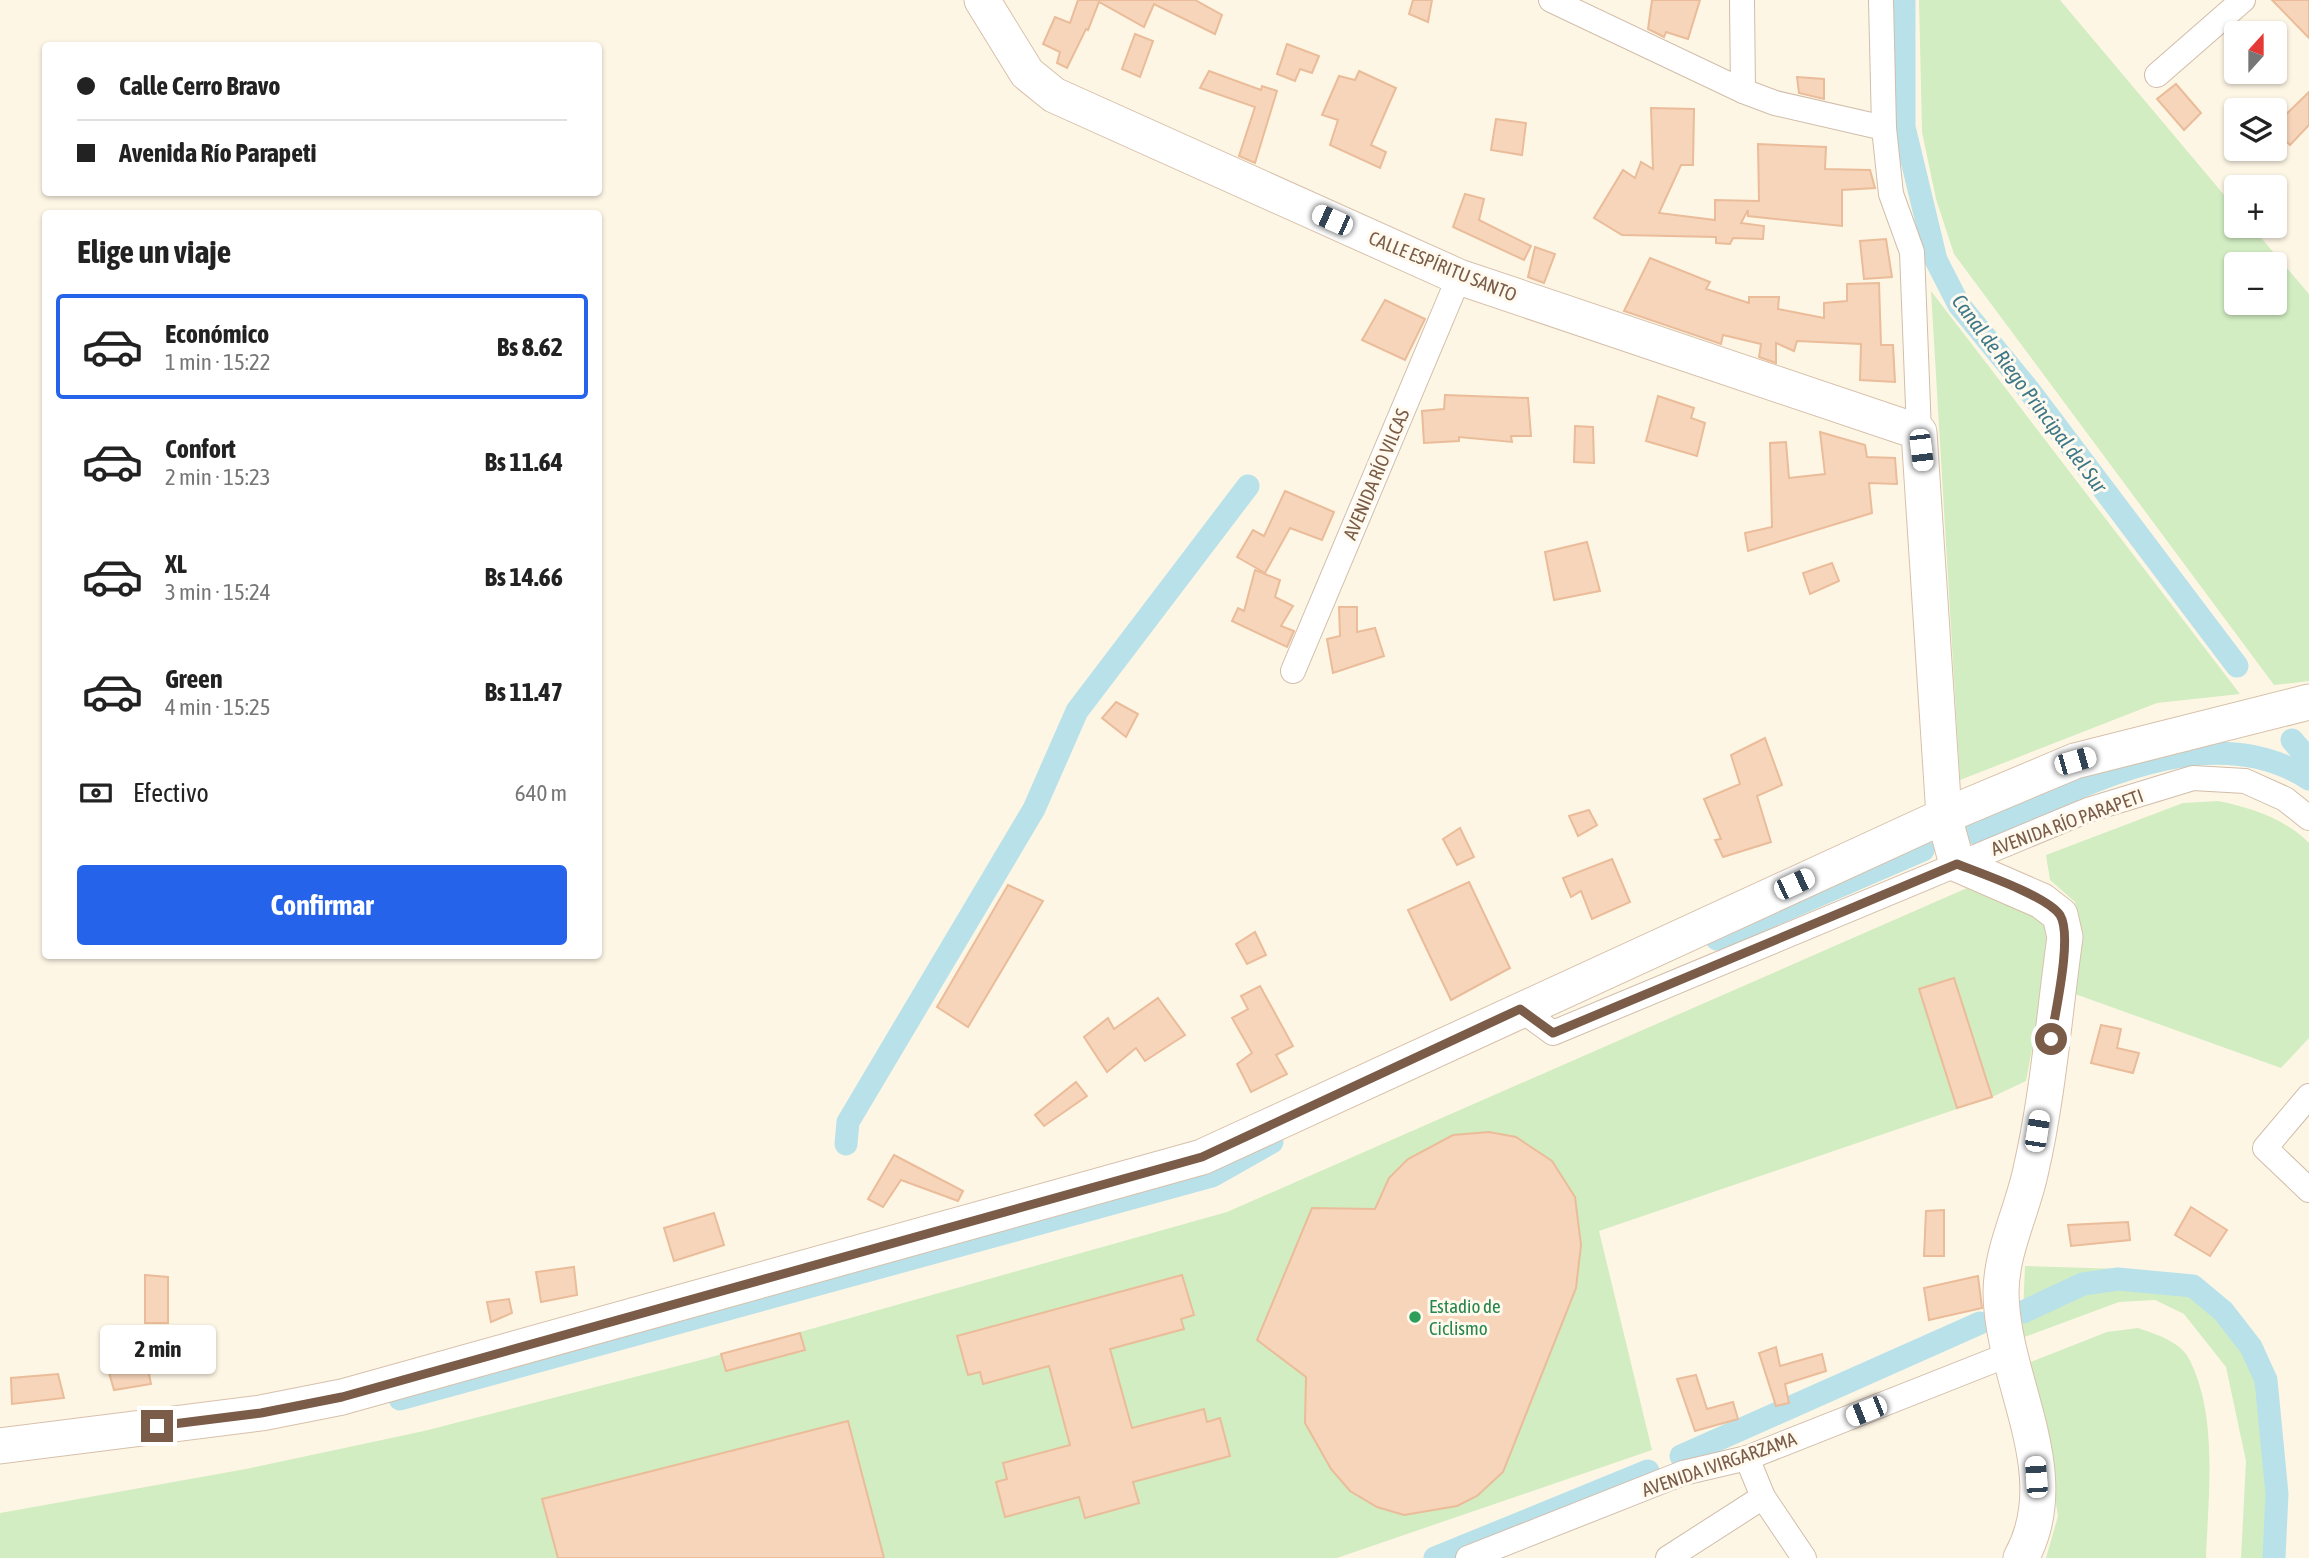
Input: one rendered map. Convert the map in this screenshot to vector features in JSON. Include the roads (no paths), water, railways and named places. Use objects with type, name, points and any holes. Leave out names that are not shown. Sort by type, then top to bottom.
[{"type":"street","name":"CALLE ESPÍRITU SANTO","points":[[982,0],[1027,73],[1054,95],[1459,277],[1919,432]]},
{"type":"street","points":[[1551,0],[1743,91],[1775,103],[1884,128]]},
{"type":"street","points":[[1742,0],[1743,91]]},
{"type":"street","points":[[1881,0],[1884,128],[1891,194],[1912,252],[1919,432],[1944,816],[1957,864],[2042,901],[2060,915],[2065,937],[2030,1174],[2004,1262],[2001,1292],[2010,1354],[2034,1449],[2038,1504],[2032,1538],[2021,1558]]},
{"type":"street","points":[[2157,75],[2243,0]]},
{"type":"street","name":"AVENIDA RÍO VILCAS","points":[[1293,671],[1459,277]]},
{"type":"street","points":[[0,1446],[261,1413],[342,1397],[1202,1157],[1944,816],[2075,761],[2309,702]]},
{"type":"street","name":"AVENIDA RÍO PARAPETI","points":[[1520,1009],[1553,1033],[2088,810],[2193,778],[2245,781],[2285,799],[2309,818]]},
{"type":"street","points":[[2309,1096],[2265,1148],[2309,1190]]},
{"type":"street","name":"AVENIDA IVIRGARZAMA","points":[[1468,1558],[1683,1473],[1747,1458],[2010,1354]]},
{"type":"street","points":[[1747,1458],[1763,1497],[1804,1558]]},
{"type":"street","points":[[1668,1558],[1763,1497]]},
{"type":"waterway","name":"Canal de Riego Principal del Sur","points":[[1904,0],[1904,127],[1936,260],[1959,305],[2028,389],[2237,666]]},
{"type":"waterway","points":[[846,1144],[848,1122],[1034,809],[1077,711],[1248,486]]},
{"type":"waterway","name":"Canal de Riego Principal del Sur","points":[[2292,740],[2309,760]]},
{"type":"waterway","points":[[1975,833],[2097,780],[2184,756],[2227,753],[2269,760],[2309,779]]},
{"type":"waterway","points":[[1717,939],[1923,850]]},
{"type":"waterway","points":[[400,1399],[1212,1176],[1272,1142]]},
{"type":"waterway","points":[[2023,1312],[2083,1284],[2118,1279],[2193,1286],[2223,1311],[2251,1347],[2266,1380],[2277,1494],[2274,1558]]},
{"type":"waterway","points":[[1681,1456],[1980,1323]]},
{"type":"waterway","points":[[1435,1558],[1648,1471]]},
{"type":"place","name":"Estadio de Ciclismo","points":[[1415,1317]]}]
